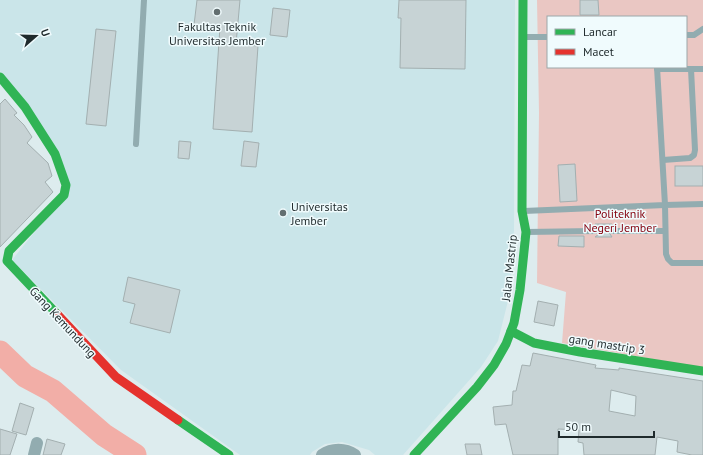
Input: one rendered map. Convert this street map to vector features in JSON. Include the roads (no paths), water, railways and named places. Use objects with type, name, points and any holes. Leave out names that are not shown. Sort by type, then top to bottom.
[{"type":"street","name":"Jalan Mastrip","points":[[414,455],[477,387],[506,344],[514,323],[520,290],[526,232],[522,211],[523,0]]},
{"type":"street","name":"Gang Kemundung","points":[[0,77],[25,107],[55,154],[66,185],[64,195],[9,251],[7,261],[116,377],[230,455]]},
{"type":"street","name":"gang mastrip 3","points":[[511,331],[534,344],[703,372]]},
{"type":"street","points":[[34,455],[37,443]]},
{"type":"street","points":[[322,455],[338,449],[352,453]]},
{"type":"lane","points":[[136,144],[144,0]]},
{"type":"lane","points":[[687,36],[694,36],[703,29]]},
{"type":"lane","points":[[523,37],[547,37]]},
{"type":"lane","points":[[703,69],[657,68],[663,160],[666,254],[672,263],[703,263]]},
{"type":"lane","points":[[663,160],[690,158],[694,155],[691,69]]},
{"type":"lane","points":[[522,211],[703,204]]},
{"type":"lane","points":[[526,232],[595,231]]},
{"type":"lane","points":[[612,231],[665,231]]},
{"type":"waterway","points":[[0,352],[25,376],[53,391],[104,435],[135,455]]},
{"type":"place","name":"Fakultas Teknik Universitas Jember","points":[[217,12]]},
{"type":"place","name":"Universitas Jember","points":[[283,213]]},
{"type":"park label","name":"Politeknik Negeri Jember","points":[[620,220]]}]
